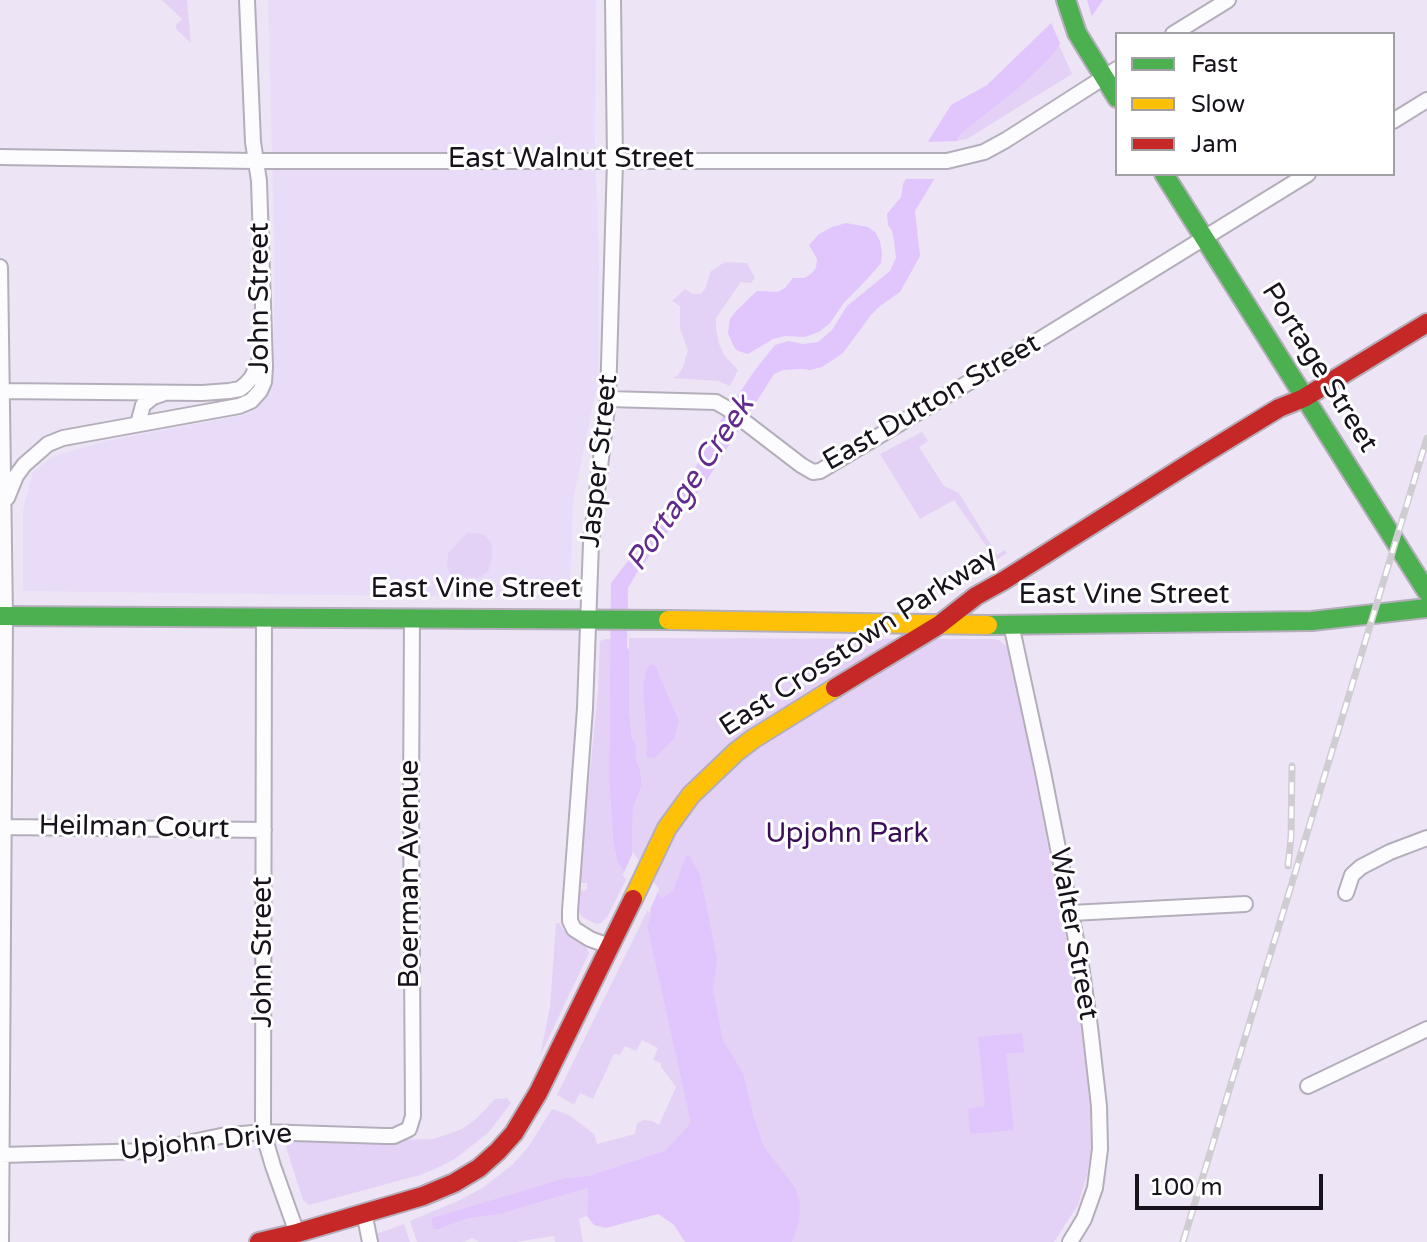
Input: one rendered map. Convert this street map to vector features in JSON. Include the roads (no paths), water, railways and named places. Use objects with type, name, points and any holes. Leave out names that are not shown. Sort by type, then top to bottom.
[{"type":"street","name":"John Street","points":[[2,514],[16,476],[48,444],[63,438],[239,406],[251,401],[260,391],[264,382],[264,349],[259,181],[255,161],[247,0]]},
{"type":"street","name":"Jasper Street","points":[[609,946],[580,933],[570,921],[585,708],[591,543],[608,399],[615,161],[613,0]]},
{"type":"street","points":[[1176,32],[1228,0]]},
{"type":"street","points":[[1066,1],[1077,33],[1111,73]]},
{"type":"street","name":"East Walnut Street","points":[[0,157],[255,161],[947,161],[984,152],[1111,73]]},
{"type":"street","points":[[1395,120],[1427,100]]},
{"type":"street","name":"Portage Street","points":[[1165,176],[1427,592]]},
{"type":"street","points":[[1203,239],[1305,176]]},
{"type":"street","name":"East Dutton Street","points":[[608,399],[716,402],[801,465],[813,472],[820,471],[1203,239]]},
{"type":"street","points":[[0,267],[3,827],[1,1242]]},
{"type":"street","name":"East Crosstown Parkway","points":[[259,1242],[423,1196],[479,1168],[498,1151],[527,1114],[678,811],[736,752],[939,625],[976,596],[1196,459],[1427,323]]},
{"type":"street","points":[[1,391],[211,393],[240,389],[252,377],[264,349]]},
{"type":"street","points":[[138,424],[140,411],[147,401],[170,392]]},
{"type":"street","name":"East Vine Street","points":[[2,616],[619,619],[939,625],[1229,624],[1312,621],[1427,608]]},
{"type":"street","name":"John Street","points":[[264,617],[263,1132],[297,1233]]},
{"type":"street","name":"Boerman Avenue","points":[[409,1129],[413,1116],[412,618]]},
{"type":"street","name":"Walter Street","points":[[1011,624],[1071,913],[1090,1027],[1100,1116],[1095,1188],[1084,1219],[1070,1242]]},
{"type":"street","name":"Heilman Court","points":[[3,827],[264,830]]},
{"type":"street","points":[[1346,893],[1352,875],[1361,867],[1427,838]]},
{"type":"street","points":[[1071,913],[1245,904]]},
{"type":"street","points":[[1308,1086],[1427,1029]]},
{"type":"street","name":"Upjohn Drive","points":[[1,1155],[149,1151],[221,1136],[263,1132],[394,1136],[409,1129]]},
{"type":"street","points":[[364,1212],[370,1242]]},
{"type":"water","name":"Portage Creek","points":[[1070,0],[1103,0],[1092,16],[1059,45],[1019,88],[962,133],[915,211],[920,256],[900,292],[871,315],[843,353],[822,367],[783,370],[774,374],[707,480],[628,588],[629,710],[642,785],[633,808],[632,854],[662,898],[673,891],[686,856],[689,855],[700,875],[717,959],[713,990],[723,1041],[743,1073],[764,1147],[796,1189],[800,1204],[799,1221],[792,1242],[685,1242],[674,1225],[658,1214],[606,1228],[594,1225],[587,1216],[588,1188],[500,1214],[466,1219],[434,1229],[431,1218],[565,1178],[588,1176],[666,1150],[691,1123],[647,926],[651,912],[617,861],[613,840],[609,778],[611,583],[664,517],[721,420],[775,345],[789,341],[803,344],[818,342],[832,330],[847,306],[890,271],[896,258],[887,214],[901,197],[903,184],[951,105],[987,85],[1050,24]]},
{"type":"water","points":[[846,223],[868,227],[875,232],[880,241],[881,263],[819,332],[805,337],[773,339],[748,354],[738,351],[728,333],[730,319],[736,311],[757,291],[778,292],[793,278],[811,274],[816,268],[817,259],[809,245],[819,234]]},
{"type":"water","points":[[650,664],[657,667],[679,721],[674,739],[654,758],[646,757],[643,687]]},
{"type":"water","points":[[1022,1033],[1024,1052],[1006,1054],[1014,1130],[970,1134],[968,1109],[985,1106],[978,1037]]},
{"type":"railway","points":[[1183,1242],[1427,438]]},
{"type":"railway","points":[[1288,866],[1292,766]]},
{"type":"park label","name":"Upjohn Park","points":[[847,835]]}]
